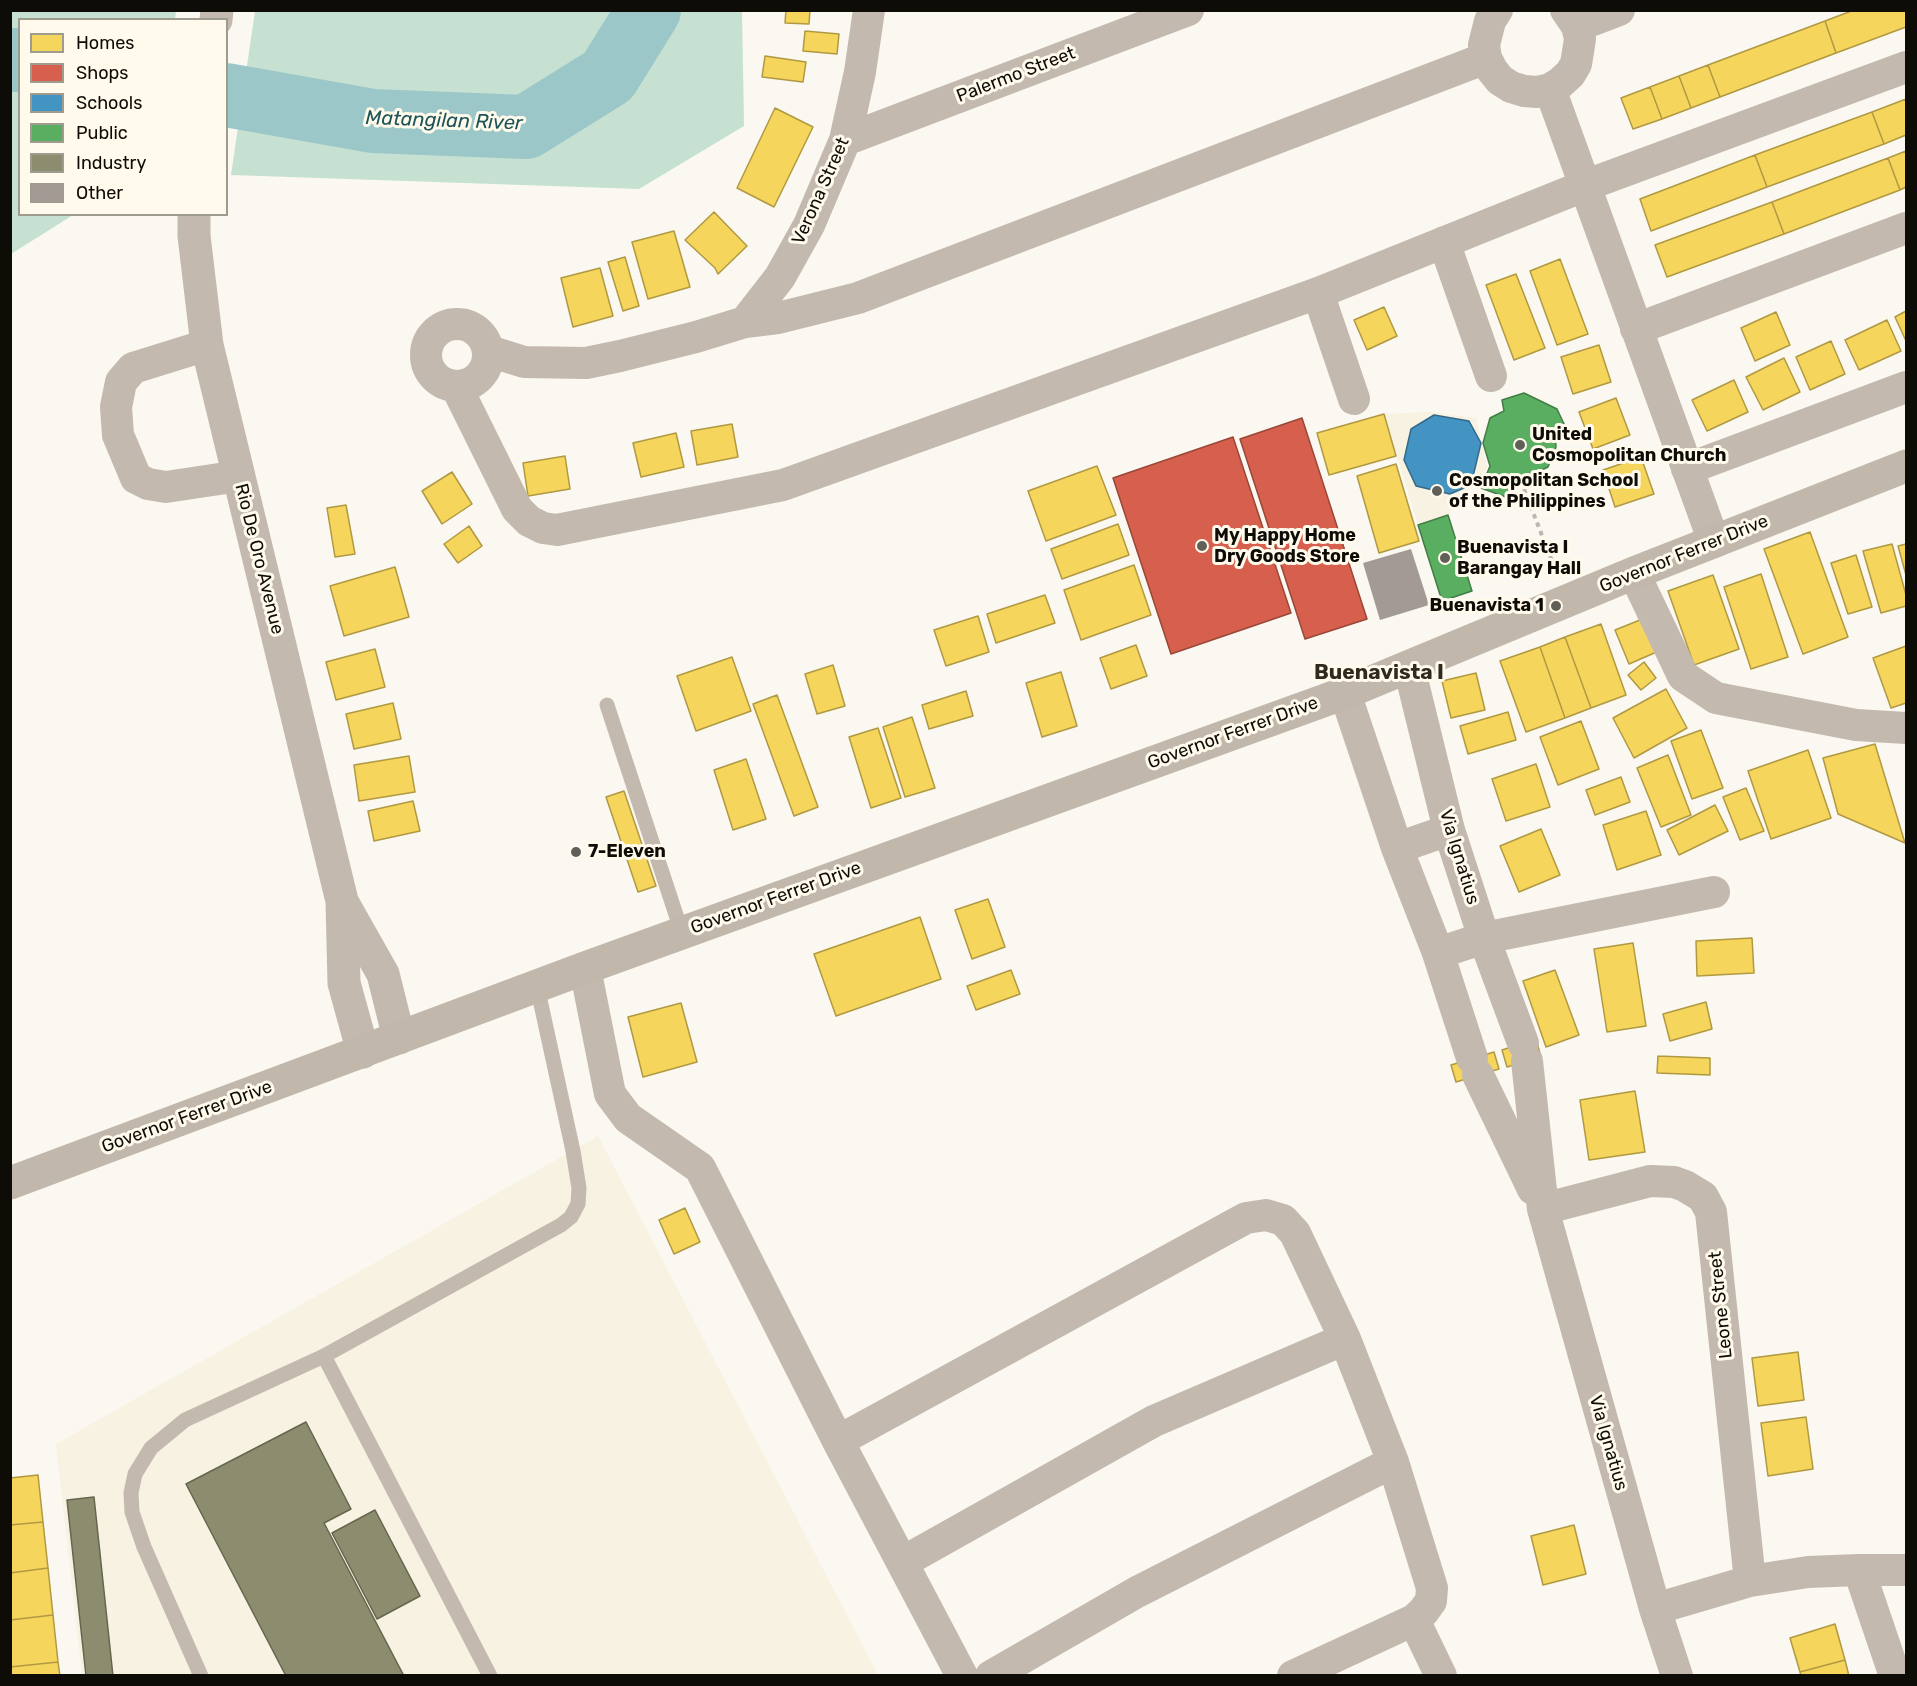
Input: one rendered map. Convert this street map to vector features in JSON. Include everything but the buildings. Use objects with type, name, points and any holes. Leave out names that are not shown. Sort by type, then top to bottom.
[{"type":"main road","name":"Governor Ferrer Drive","points":[[537,986],[1345,693],[1634,573],[1906,466]]},
{"type":"main road","points":[[399,1038],[537,986]]},
{"type":"main road","name":"Governor Ferrer Drive","points":[[10,1183],[399,1038]]},
{"type":"street","name":"Verona Street","points":[[746,322],[780,277],[809,225],[845,140],[860,72],[869,10]]},
{"type":"street","name":"Palermo Street","points":[[845,140],[1188,10]]},
{"type":"street","points":[[1497,10],[1486,33],[1484,45],[1486,58],[1500,80],[1511,87],[1530,92],[1550,89],[1570,74],[1576,64],[1580,51],[1580,39],[1572,19],[1619,10]]},
{"type":"street","points":[[489,351],[524,362],[586,363],[696,337],[746,322],[778,318],[858,298],[1486,58]]},
{"type":"street","points":[[456,387],[517,509],[529,521],[543,528],[557,530],[783,485],[1318,292],[1584,186],[1906,66]]},
{"type":"street","points":[[1550,89],[1714,542]]},
{"type":"street","name":"Rio De Oro Avenue","points":[[194,216],[194,236],[207,345],[342,901],[344,983],[363,1052]]},
{"type":"street","points":[[1636,329],[1906,228]]},
{"type":"street","points":[[1444,242],[1491,376]]},
{"type":"street","points":[[1318,292],[1354,399]]},
{"type":"street","points":[[460,323],[473,327],[484,338],[489,351],[487,364],[480,376],[469,384],[456,387],[442,382],[432,373],[426,360],[428,345],[435,333],[446,325],[460,323]]},
{"type":"street","points":[[207,345],[133,368],[121,382],[119,390],[116,407],[118,435],[136,478],[148,484],[166,487],[239,476]]},
{"type":"street","points":[[1687,469],[1906,387]]},
{"type":"street","points":[[1634,573],[1683,676],[1716,698],[1856,725],[1906,728]]},
{"type":"street","name":"Via Ignatius","points":[[1409,667],[1449,830],[1484,938],[1525,1052],[1543,1209],[1655,1609],[1677,1676]]},
{"type":"street","name":"Via Ignatius","points":[[1345,693],[1475,1067],[1543,1209]]},
{"type":"street","points":[[1397,848],[1449,830]]},
{"type":"street","points":[[1437,953],[1484,938],[1714,892]]},
{"type":"street","name":"Rio De Oro Avenue","points":[[342,901],[383,974],[399,1038]]},
{"type":"street","points":[[585,968],[610,1094],[628,1118],[700,1168],[838,1441],[962,1676]]},
{"type":"street","name":"Leone Street","points":[[1543,1209],[1650,1181],[1674,1182],[1703,1197],[1711,1212],[1750,1581]]},
{"type":"street","points":[[838,1441],[1246,1218],[1266,1215],[1283,1220],[1295,1233],[1345,1339],[1393,1462],[1432,1588],[1431,1601],[1414,1620],[1293,1676]]},
{"type":"street","points":[[903,1562],[1154,1421],[1345,1339]]},
{"type":"street","points":[[991,1676],[1137,1592],[1393,1462]]},
{"type":"street","points":[[1859,1570],[1895,1676]]},
{"type":"street","points":[[1655,1609],[1750,1581],[1808,1572],[1906,1570]]},
{"type":"street","points":[[1414,1620],[1442,1676]]},
{"type":"lane","points":[[607,705],[682,933]]},
{"type":"lane","points":[[201,1676],[144,1547],[132,1512],[131,1493],[135,1474],[151,1448],[184,1420],[324,1356],[561,1225],[571,1217],[578,1204],[579,1188],[537,986]]},
{"type":"lane","points":[[324,1356],[490,1676]]},
{"type":"path","points":[[1524,489],[1568,601]]},
{"type":"shaded area","name":"Cosmopolitan School of the Philippines","points":[[1431,412],[1476,418],[1487,468],[1448,515],[1418,525],[1384,414]]},
{"type":"shaded area","points":[[598,1136],[878,1675],[82,1675],[56,1444]]},
{"type":"green space","points":[[11,10],[176,11],[175,18],[18,18],[18,216],[71,216],[11,254]]},
{"type":"green space","points":[[255,11],[742,11],[744,126],[639,189],[231,175]]},
{"type":"waterway","name":"Matangilan River","points":[[228,95],[373,121],[526,127],[608,76],[649,10]]},
{"type":"waterway","name":"Matangilan River","points":[[10,60],[18,60]]},
{"type":"place","name":"United Cosmopolitan Church","points":[[1520,445]]},
{"type":"place","name":"Cosmopolitan School of the Philippines","points":[[1437,491]]},
{"type":"place","name":"My Happy Home Dry Goods Store","points":[[1202,546]]},
{"type":"place","name":"Buenavista I Barangay Hall","points":[[1445,558]]},
{"type":"place","name":"Buenavista 1","points":[[1556,606]]},
{"type":"place","name":"7-Eleven","points":[[576,852]]},
{"type":"district","name":"Buenavista I","points":[[1379,673]]}]
